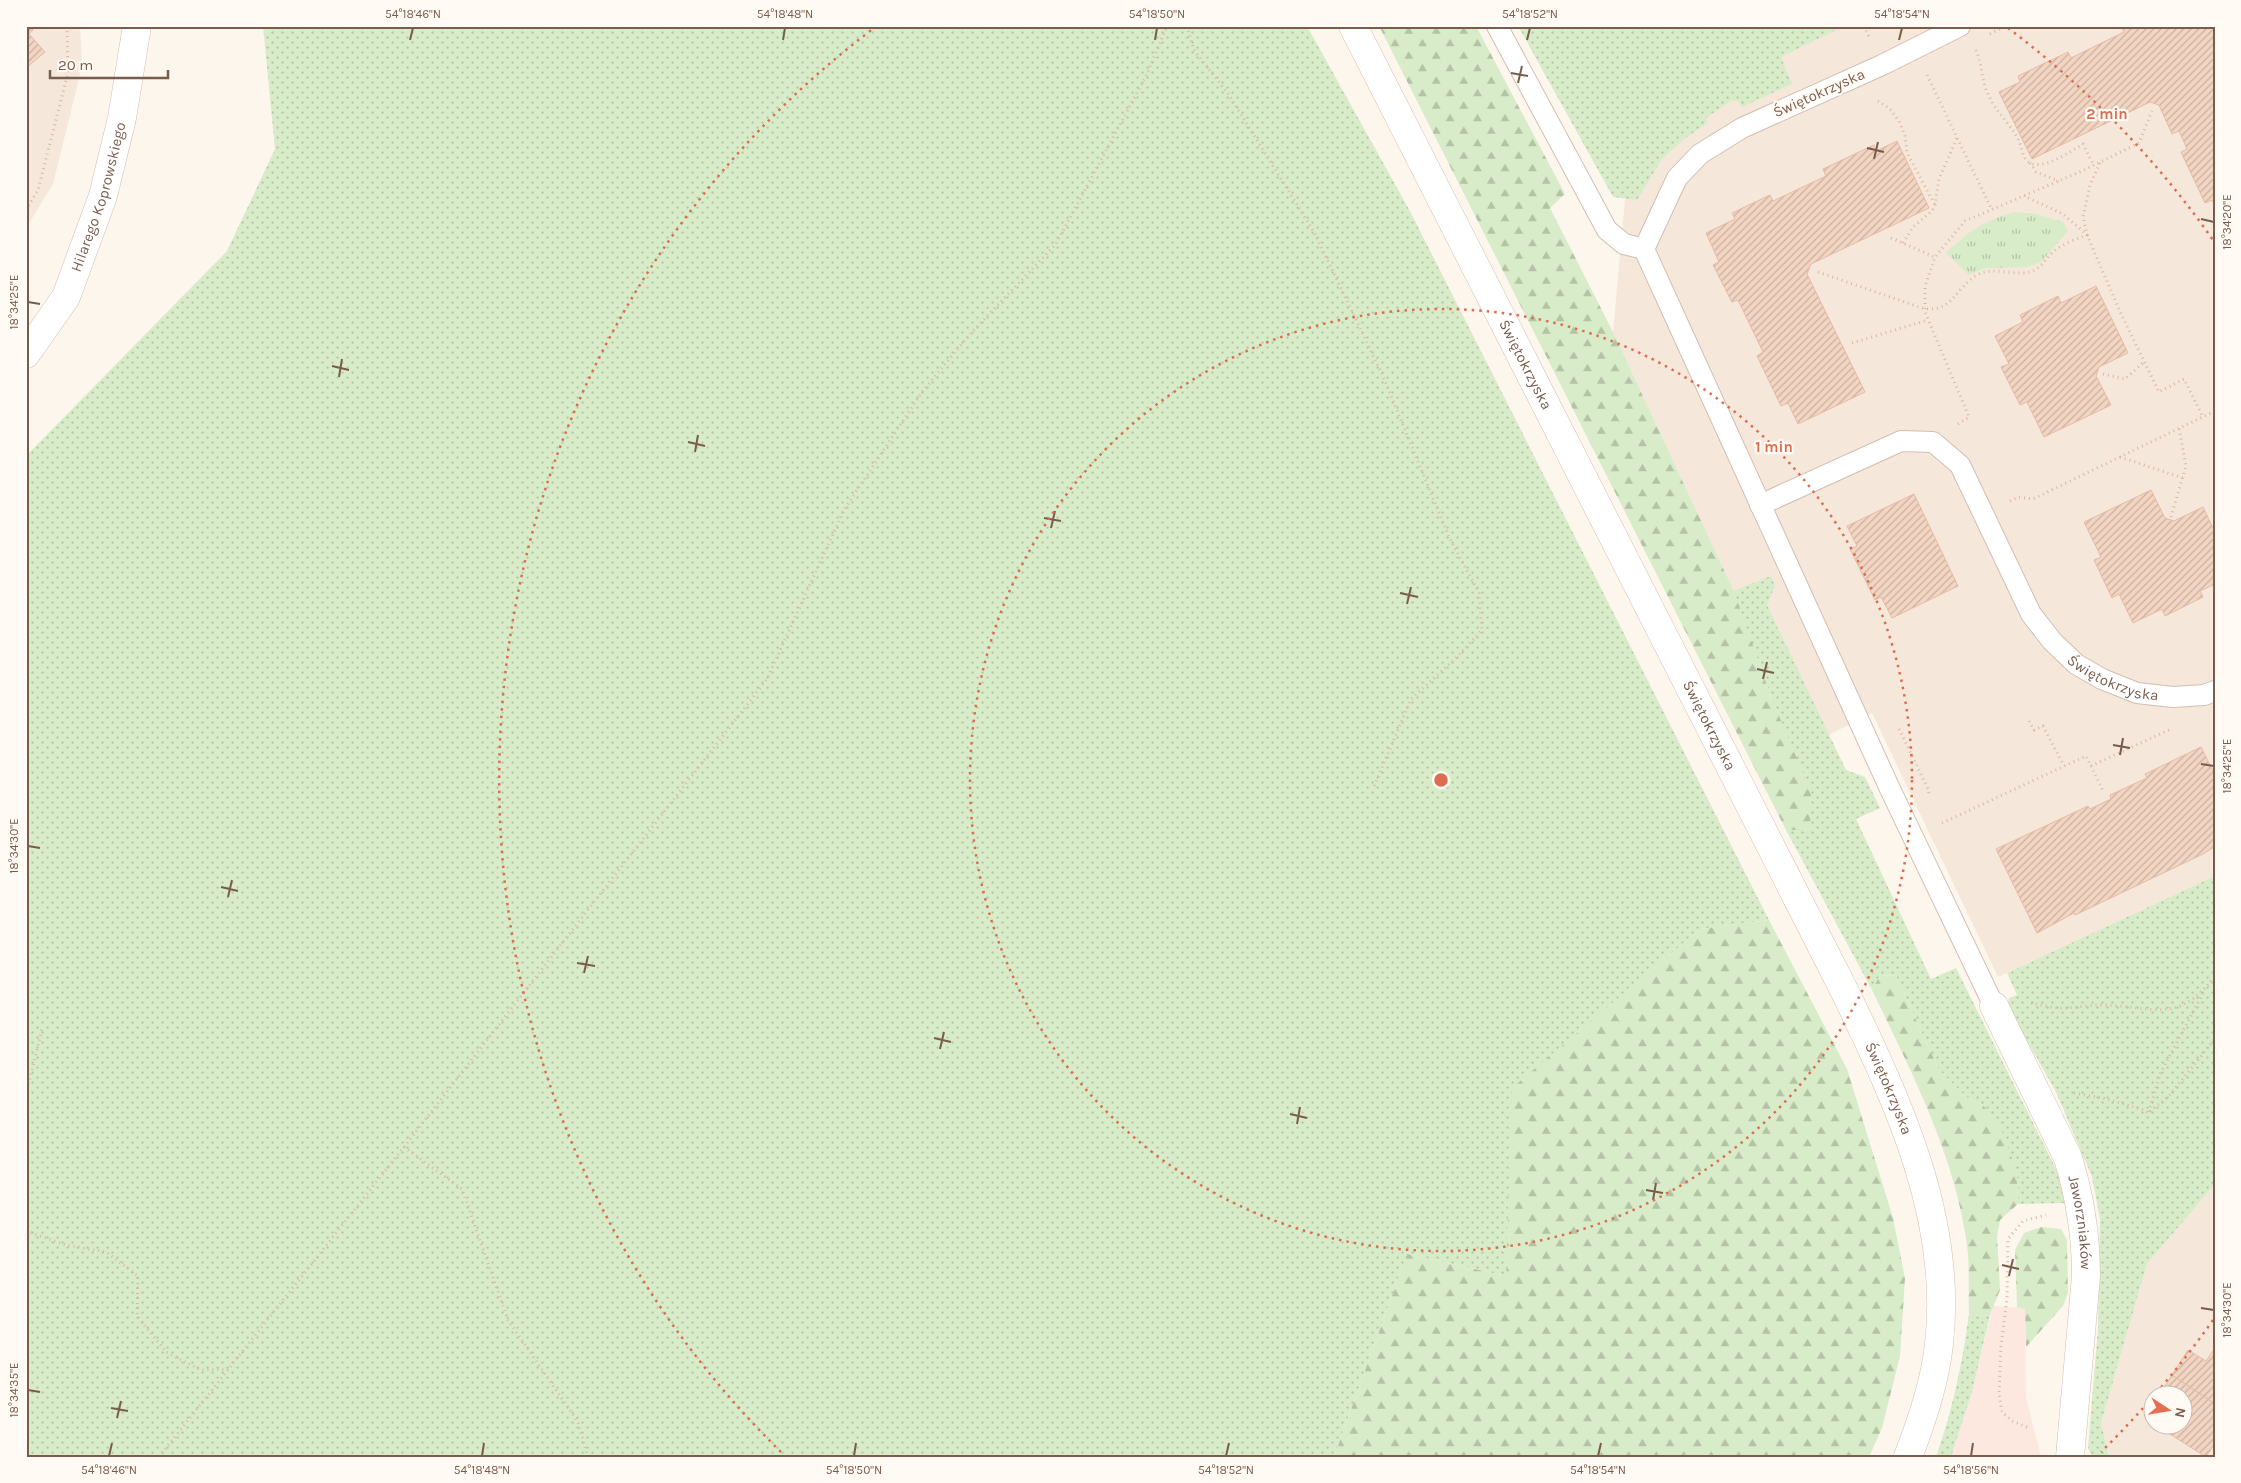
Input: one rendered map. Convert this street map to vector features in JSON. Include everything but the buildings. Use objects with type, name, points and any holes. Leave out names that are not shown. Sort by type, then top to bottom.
[{"type":"main road","name":"Hilarego Koprowskiego","points":[[26,354],[66,297],[103,196],[122,118],[137,26]]},
{"type":"main road","name":"Świętokrzyska","points":[[1353,26],[1846,994],[1904,1120],[1929,1199],[1936,1238],[1941,1294],[1939,1344],[1935,1371],[1908,1457]]},
{"type":"main road","name":"Jaworzniaków","points":[[1993,1003],[2068,1158],[2082,1215],[2086,1252],[2086,1276],[2070,1457]]},
{"type":"lane","points":[[1497,26],[1607,230],[1624,244],[1644,249],[1890,789],[1993,1003]]},
{"type":"lane","name":"Świętokrzyska","points":[[1644,249],[1677,178],[1700,154],[1742,128],[1915,50],[1960,26]]},
{"type":"lane","name":"Świętokrzyska","points":[[1760,505],[1901,441],[1933,442],[1960,465],[2031,614],[2052,641],[2076,664],[2102,679],[2137,693],[2173,697],[2204,695],[2215,691]]},
{"type":"path","points":[[26,210],[38,190],[68,73],[68,26]]},
{"type":"path","points":[[159,1457],[404,1147],[767,679],[844,510],[922,392],[970,334],[1056,244],[1147,74],[1167,26]]},
{"type":"path","points":[[1188,26],[1194,50],[1229,95],[1314,232],[1382,374],[1449,538],[1480,593],[1482,630],[1457,657],[1411,699],[1373,789]]},
{"type":"path","points":[[1988,34],[2005,26]]},
{"type":"path","points":[[1978,44],[1976,49],[1989,97],[2018,138],[2025,158],[2036,172],[2059,181]]},
{"type":"path","points":[[1915,50],[1992,210]]},
{"type":"path","points":[[1854,78],[1863,96],[1890,108],[1899,121],[1905,135],[1908,153],[1935,206]]},
{"type":"path","points":[[1964,406],[1924,309],[1925,286],[1935,258],[1966,220],[2094,166],[2139,143],[2152,111]]},
{"type":"path","points":[[1903,243],[1913,226],[1932,211],[1935,206],[1940,179],[1958,138]]},
{"type":"path","points":[[2030,163],[2055,160],[2083,144],[2094,166]]},
{"type":"path","points":[[2100,162],[2090,185],[2083,217],[2087,235],[2122,316],[2160,392],[2184,380],[2203,417]]},
{"type":"path","points":[[2024,196],[2063,214],[2087,235]]},
{"type":"path","points":[[1818,272],[1924,309],[1937,310],[1948,304],[1977,275],[1991,270],[2029,272],[2041,268],[2053,252],[2087,235]]},
{"type":"path","points":[[1892,238],[1935,258]]},
{"type":"path","points":[[1852,343],[1928,320]]},
{"type":"path","points":[[2103,374],[2125,379],[2144,362]]},
{"type":"path","points":[[1983,515],[2018,497],[2033,499],[2215,411]]},
{"type":"path","points":[[2170,517],[2186,466],[2179,428]]},
{"type":"path","points":[[2120,457],[2183,478]]},
{"type":"path","points":[[1896,721],[1929,791],[1927,798]]},
{"type":"path","points":[[2029,721],[2034,730],[2043,726],[2064,766]]},
{"type":"path","points":[[2091,766],[2180,725]]},
{"type":"path","points":[[1941,824],[2086,756],[2104,794]]},
{"type":"path","points":[[2148,1113],[2160,1074],[2204,990],[2215,976]]},
{"type":"path","points":[[1993,1003],[1999,998],[2060,1008],[2102,1005],[2154,1011],[2188,1004],[2204,990]]},
{"type":"path","points":[[26,1094],[42,1029]]},
{"type":"path","points":[[2148,1113],[2169,1096],[2215,1039]]},
{"type":"path","points":[[2035,1089],[2103,1098],[2144,1110],[2148,1113]]},
{"type":"path","points":[[404,1147],[462,1189],[508,1320],[578,1422],[588,1457]]},
{"type":"path","points":[[2027,1427],[2012,1421],[2002,1412],[1999,1394],[2001,1346],[2007,1298],[2008,1239],[2023,1221],[2042,1215],[2082,1215]]},
{"type":"path","points":[[26,1231],[66,1245],[106,1252],[138,1276],[136,1316],[166,1352],[201,1370],[228,1369]]},
{"type":"shaded area","points":[[26,26],[80,26],[82,66],[53,184],[26,228]]},
{"type":"shaded area","points":[[1822,26],[2215,26],[2215,876],[1998,977],[1872,713],[1813,743],[1733,591],[1613,332],[1627,178],[1810,32]]},
{"type":"shaded area","points":[[2215,1184],[2215,1457],[2109,1457],[2101,1423],[2147,1264]]},
{"type":"shaded area","points":[[1993,1306],[2025,1308],[2026,1397],[2041,1457],[1951,1457],[1972,1392]]},
{"type":"green space","points":[[263,26],[1307,26],[1411,213],[1769,920],[1700,929],[1513,1088],[1506,1276],[1407,1254],[1334,1457],[26,1457],[26,456],[227,251],[275,149]]},
{"type":"green space","points":[[1379,26],[1476,26],[1565,194],[1550,208],[1613,332],[1735,594],[1771,697],[1811,792],[1810,830],[1786,830]]},
{"type":"green space","points":[[1518,26],[1844,26],[1781,57],[1792,84],[1742,107],[1739,102],[1732,100],[1706,118],[1707,123],[1683,140],[1662,159],[1637,200],[1613,197]]},
{"type":"green space","points":[[2014,212],[2036,214],[2063,222],[2068,231],[2041,262],[2027,267],[1986,268],[1969,275],[1946,253],[1962,238],[1977,228],[1993,219]]},
{"type":"green space","points":[[1771,576],[1775,586],[1767,605],[1846,770],[1865,777],[1880,808],[1856,819],[1931,979],[1956,968],[2056,1169],[2066,1203],[2018,1204],[2017,1172],[1983,1105],[1966,1097],[1939,1070],[1896,976],[1880,975],[1872,990],[1786,830],[1810,829],[1771,697],[1733,591]]},
{"type":"green space","points":[[2215,876],[2215,1184],[2147,1264],[2101,1423],[2109,1457],[2092,1457],[2088,1448],[2098,1329],[2100,1219],[2092,1177],[2056,1092],[2007,1005],[2009,998],[2017,995],[2007,973]]},
{"type":"green space","points":[[1769,920],[1847,1069],[1893,1218],[1905,1278],[1900,1356],[1882,1428],[1869,1457],[1334,1457],[1407,1254],[1506,1276],[1512,1088],[1700,929]]},
{"type":"green space","points":[[1880,975],[1896,976],[1939,1070],[1966,1097],[1983,1105],[2000,1126],[2017,1172],[2018,1204],[2000,1220],[1997,1236],[2000,1290],[1990,1315],[1969,1314],[1967,1245],[1953,1179],[1930,1114],[1872,990]]},
{"type":"green space","points":[[2041,1227],[2061,1229],[2067,1240],[2068,1293],[2063,1306],[2026,1347],[2025,1309],[2017,1307],[2015,1250],[2024,1233]]},
{"type":"green space","points":[[1969,1314],[1990,1315],[1972,1392],[1951,1457],[1936,1457],[1956,1386]]}]
